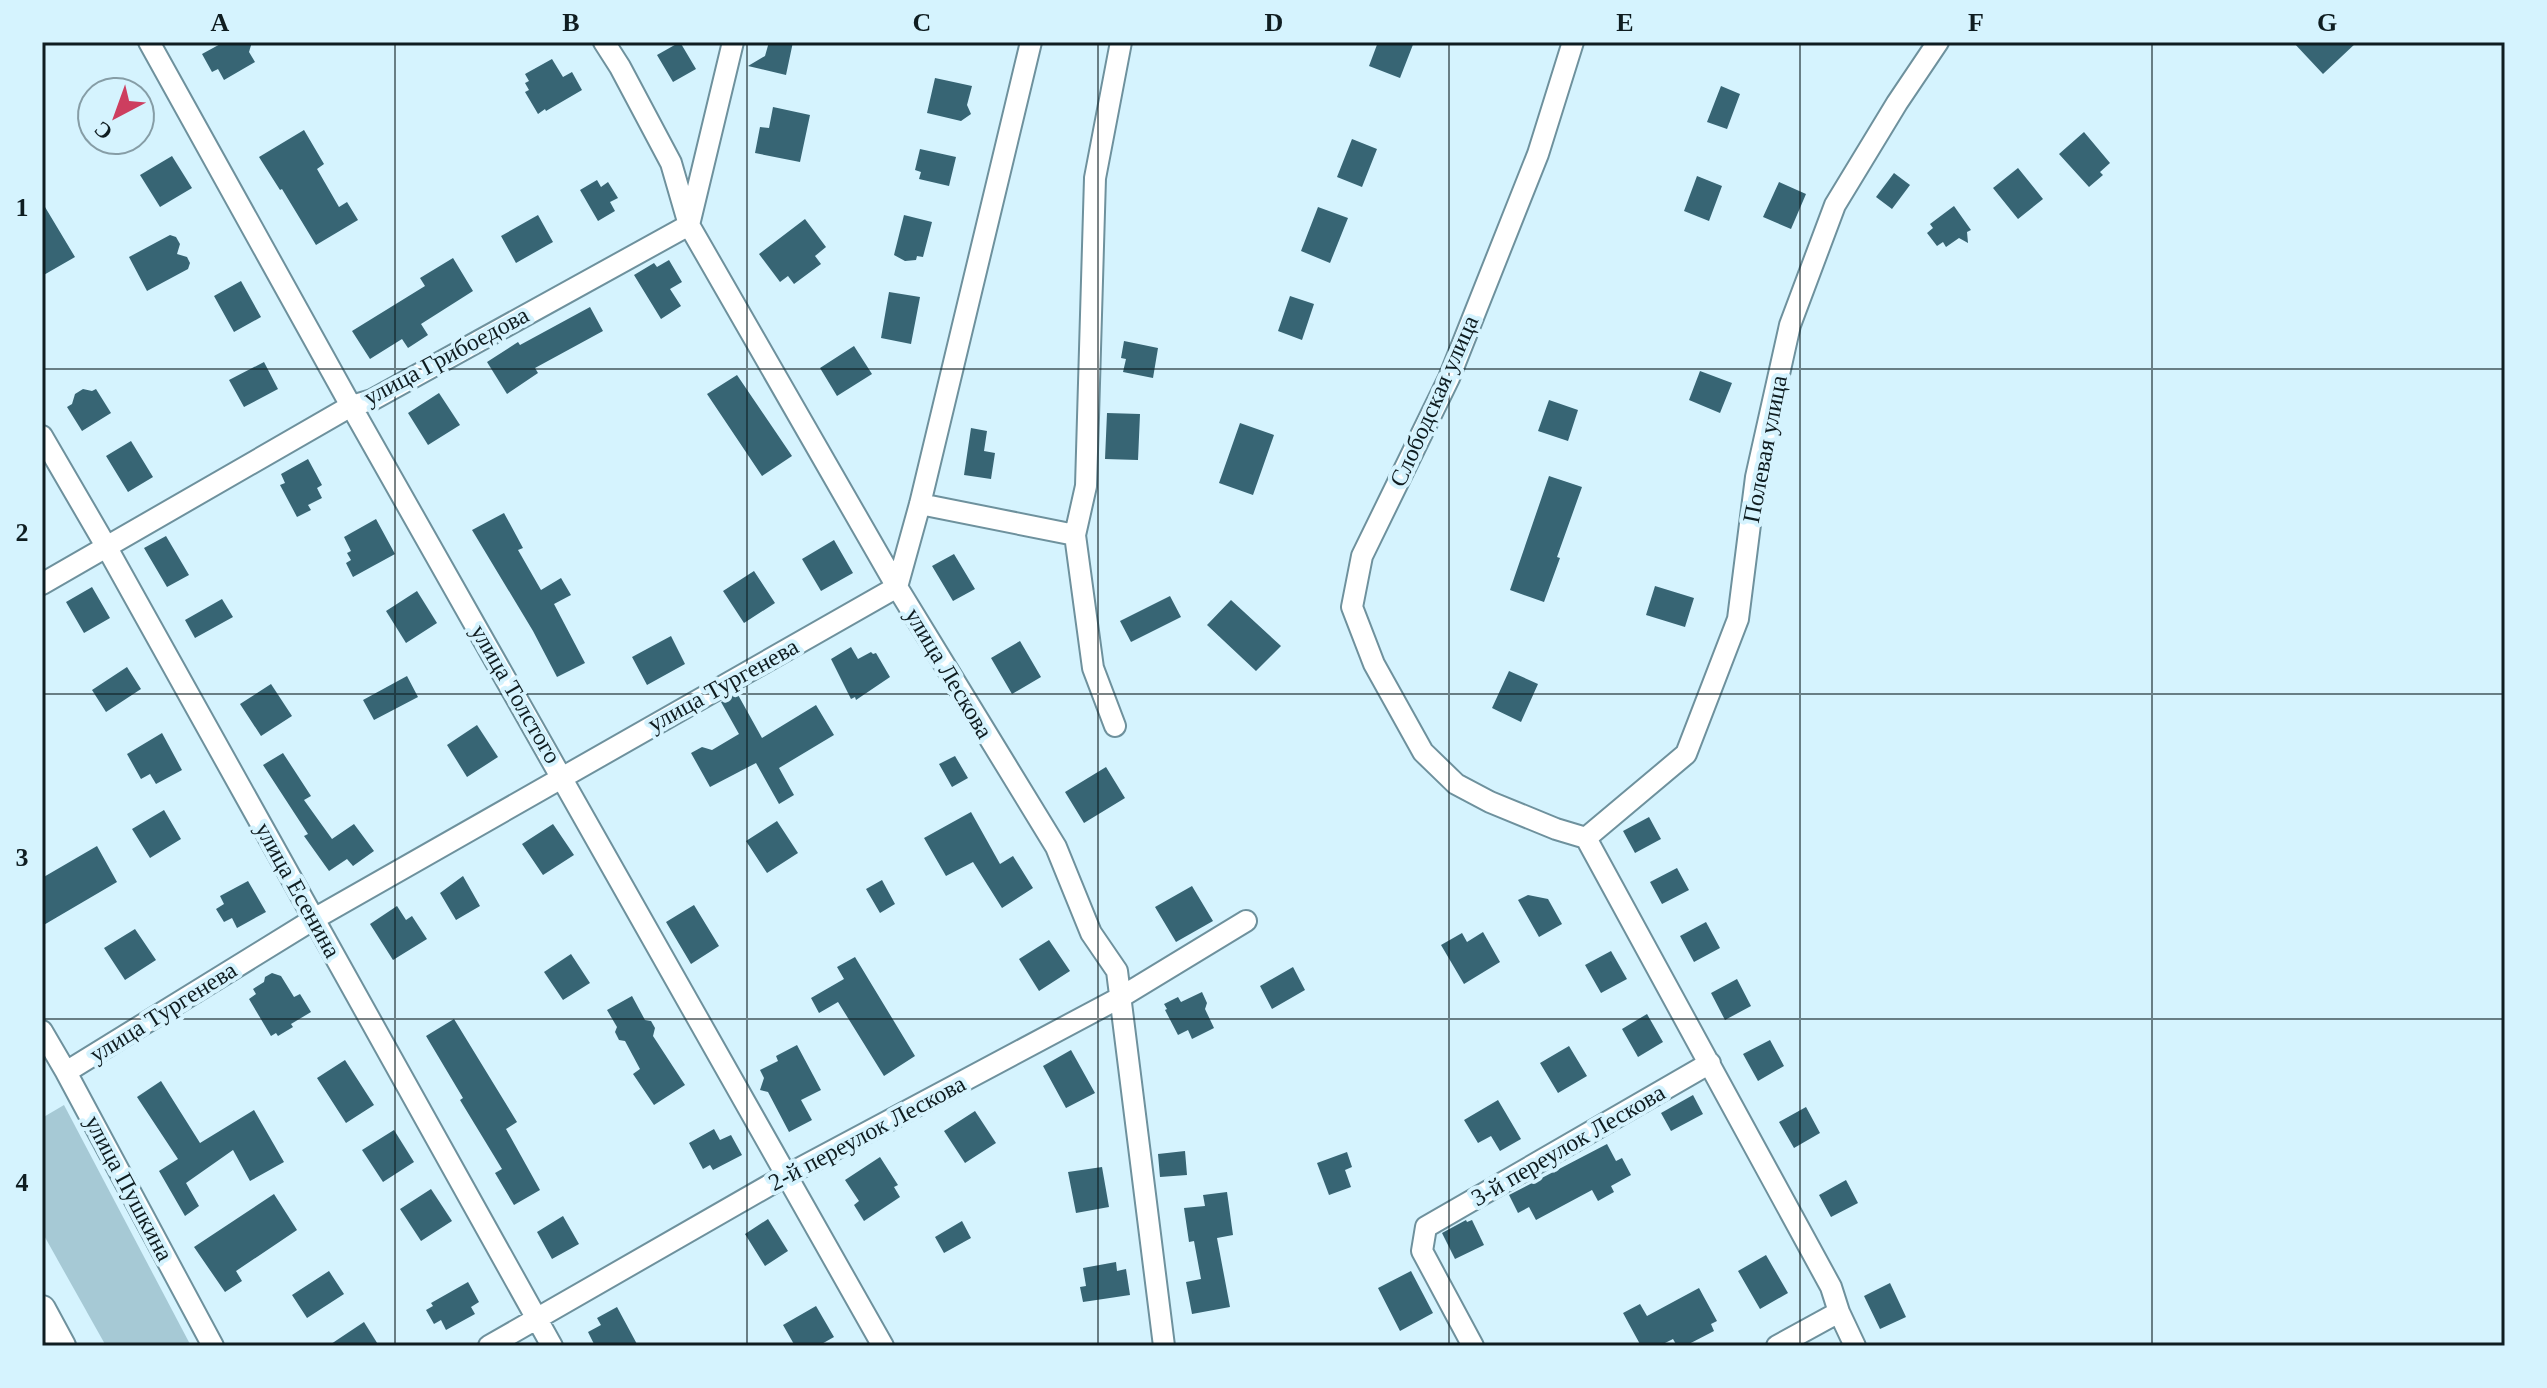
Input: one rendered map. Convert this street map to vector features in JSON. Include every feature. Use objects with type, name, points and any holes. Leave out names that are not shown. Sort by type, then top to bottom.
[{"type":"main road","points":[[42,1309],[62,1346]]},
{"type":"street","name":"улица Толстого","points":[[149,42],[351,406],[883,1346]]},
{"type":"street","name":"улица Лескова","points":[[604,42],[671,163],[689,225],[897,587],[1056,847],[1091,933],[1117,971],[1164,1346]]},
{"type":"street","points":[[689,225],[733,42]]},
{"type":"street","points":[[897,587],[920,504],[1031,42]]},
{"type":"street","points":[[1115,726],[1093,668],[1075,535],[1086,486],[1095,178],[1121,42]]},
{"type":"street","name":"Слободская улица","points":[[1573,42],[1538,154],[1449,378],[1362,556],[1352,607],[1374,664],[1423,752],[1456,784],[1490,802],[1586,838]]},
{"type":"street","name":"Полевая улица","points":[[1586,838],[1686,754],[1738,619],[1756,477],[1790,325],[1835,205],[1938,42]]},
{"type":"street","name":"улица Грибоедова","points":[[42,584],[351,406],[372,400],[689,225]]},
{"type":"street","name":"улица Есенина","points":[[42,436],[552,1346]]},
{"type":"street","points":[[920,504],[1075,535]]},
{"type":"street","name":"улица Тургенева","points":[[66,1072],[314,919],[897,587]]},
{"type":"street","points":[[1586,838],[1831,1287],[1855,1346]]},
{"type":"street","name":"2-й переулок Лескова","points":[[489,1346],[787,1175],[1121,997],[1246,921]]},
{"type":"street","name":"улица Пушкина","points":[[42,1031],[213,1346]]},
{"type":"street","name":"3-й переулок Лескова","points":[[1473,1346],[1422,1251],[1426,1227],[1710,1063]]},
{"type":"street","points":[[1777,1346],[1839,1312]]},
{"type":"shaded area","points":[[64,1105],[191,1346],[106,1346],[42,1232],[42,1118]]},
{"type":"building","points":[[224,42],[252,42],[249,52],[255,62],[224,80],[218,69],[212,72],[202,54]]},
{"type":"building","points":[[680,42],[696,69],[673,82],[657,55]]},
{"type":"building","points":[[769,42],[793,42],[786,75],[748,66],[765,56]]},
{"type":"building","points":[[1378,42],[1414,42],[1400,78],[1369,66]]},
{"type":"building","points":[[2293,42],[2357,42],[2323,74]]},
{"type":"building","points":[[552,59],[563,77],[572,72],[582,90],[538,114],[525,92],[529,90],[525,83],[529,81],[525,74]]},
{"type":"building","points":[[935,78],[972,86],[967,105],[971,114],[961,121],[927,113]]},
{"type":"building","points":[[1721,86],[1740,94],[1727,129],[1707,122]]},
{"type":"building","points":[[773,107],[810,115],[800,162],[755,153],[760,127],[769,128]]},
{"type":"building","points":[[304,130],[324,164],[317,169],[339,207],[347,202],[358,220],[316,245],[259,157]]},
{"type":"building","points":[[2084,132],[2110,163],[2100,172],[2103,175],[2089,187],[2059,154]]},
{"type":"building","points":[[1352,139],[1377,149],[1362,187],[1337,177]]},
{"type":"building","points":[[920,149],[956,157],[949,186],[919,179],[921,172],[915,170]]},
{"type":"building","points":[[172,156],[192,188],[160,207],[140,175]]},
{"type":"building","points":[[2018,168],[2043,199],[2018,219],[1993,188]]},
{"type":"building","points":[[1894,173],[1910,185],[1892,209],[1876,197]]},
{"type":"building","points":[[1697,176],[1722,186],[1709,221],[1684,211]]},
{"type":"building","points":[[597,180],[601,187],[608,182],[618,198],[610,202],[615,211],[598,221],[580,190]]},
{"type":"building","points":[[1779,182],[1806,194],[1791,229],[1763,217]]},
{"type":"building","points":[[42,202],[75,257],[42,276]]},
{"type":"building","points":[[1954,206],[1971,230],[1967,232],[1968,243],[1959,238],[1946,247],[1943,242],[1937,246],[1927,233],[1933,228],[1930,224]]},
{"type":"building","points":[[1318,207],[1348,218],[1330,263],[1301,251]]},
{"type":"building","points":[[538,215],[553,242],[516,263],[501,236]]},
{"type":"building","points":[[904,215],[932,222],[923,257],[917,256],[916,260],[905,261],[894,255]]},
{"type":"building","points":[[805,219],[826,247],[815,256],[821,264],[794,284],[788,276],[780,282],[759,254]]},
{"type":"building","points":[[170,235],[176,237],[180,244],[177,254],[187,257],[190,263],[188,269],[147,291],[129,257]]},
{"type":"building","points":[[453,258],[473,291],[421,324],[428,335],[408,348],[402,339],[370,359],[352,331],[425,286],[420,278]]},
{"type":"building","points":[[669,260],[682,282],[670,289],[681,306],[661,319],[634,275],[654,263],[657,267]]},
{"type":"building","points":[[241,281],[261,317],[234,332],[214,296]]},
{"type":"building","points":[[889,292],[920,297],[911,344],[881,338]]},
{"type":"building","points":[[1290,296],[1314,304],[1302,340],[1278,331]]},
{"type":"building","points":[[590,307],[603,331],[535,368],[538,373],[507,394],[487,362],[518,342],[520,345]]},
{"type":"building","points":[[1124,341],[1158,348],[1153,378],[1123,372],[1126,359],[1121,358]]},
{"type":"building","points":[[854,346],[872,374],[837,396],[820,368]]},
{"type":"building","points":[[264,362],[278,389],[244,407],[229,380]]},
{"type":"building","points":[[1700,371],[1732,383],[1720,413],[1689,400]]},
{"type":"building","points":[[737,375],[792,456],[762,476],[707,394]]},
{"type":"building","points":[[83,389],[96,389],[111,413],[82,431],[67,407],[72,404],[75,394]]},
{"type":"building","points":[[439,393],[460,425],[428,445],[408,413]]},
{"type":"building","points":[[1549,400],[1578,410],[1568,441],[1538,431]]},
{"type":"building","points":[[1107,413],[1140,414],[1138,460],[1105,459]]},
{"type":"building","points":[[1240,423],[1274,435],[1253,495],[1219,483]]},
{"type":"building","points":[[971,428],[987,431],[984,451],[995,453],[991,479],[964,475]]},
{"type":"building","points":[[131,441],[153,477],[128,492],[106,456]]},
{"type":"building","points":[[308,459],[322,485],[317,488],[322,498],[308,505],[311,510],[297,517],[280,485],[285,483],[281,474]]},
{"type":"building","points":[[1549,476],[1582,487],[1544,602],[1510,590]]},
{"type":"building","points":[[504,513],[523,548],[518,550],[541,590],[561,578],[571,595],[554,604],[585,663],[557,677],[472,530]]},
{"type":"building","points":[[376,519],[395,554],[353,577],[346,563],[351,560],[347,553],[351,551],[344,537]]},
{"type":"building","points":[[166,536],[189,575],[167,587],[144,548]]},
{"type":"building","points":[[834,540],[853,573],[821,591],[802,559]]},
{"type":"building","points":[[954,554],[975,589],[953,601],[932,566]]},
{"type":"building","points":[[754,571],[775,603],[744,623],[723,591]]},
{"type":"building","points":[[1655,586],[1694,598],[1685,627],[1646,615]]},
{"type":"building","points":[[92,587],[110,618],[84,633],[66,602]]},
{"type":"building","points":[[417,591],[437,623],[406,643],[386,611]]},
{"type":"building","points":[[1170,596],[1181,617],[1131,642],[1120,621]]},
{"type":"building","points":[[222,599],[233,617],[195,638],[185,620]]},
{"type":"building","points":[[1231,600],[1281,646],[1256,671],[1207,625]]},
{"type":"building","points":[[671,636],[685,664],[647,685],[632,657]]},
{"type":"building","points":[[1020,641],[1041,677],[1012,694],[991,658]]},
{"type":"building","points":[[851,647],[858,659],[871,652],[876,653],[890,677],[856,700],[855,697],[851,699],[831,659]]},
{"type":"building","points":[[127,667],[141,689],[106,712],[92,690]]},
{"type":"building","points":[[1509,671],[1538,684],[1521,722],[1492,708]]},
{"type":"building","points":[[407,676],[418,697],[374,720],[363,700]]},
{"type":"building","points":[[271,684],[292,716],[261,736],[240,704]]},
{"type":"building","points":[[737,693],[762,738],[816,705],[834,735],[779,768],[794,795],[779,804],[756,763],[710,787],[691,753],[702,747],[712,750],[739,734],[721,702]]},
{"type":"building","points":[[477,725],[498,757],[467,777],[447,745]]},
{"type":"building","points":[[162,733],[182,770],[156,784],[150,774],[141,779],[127,754]]},
{"type":"building","points":[[283,753],[311,796],[304,800],[332,839],[354,824],[374,851],[353,866],[347,859],[329,871],[304,836],[308,834],[263,765]]},
{"type":"building","points":[[955,756],[968,778],[952,787],[939,764]]},
{"type":"building","points":[[1106,767],[1125,798],[1084,823],[1065,792]]},
{"type":"building","points":[[164,810],[181,839],[150,858],[132,829]]},
{"type":"building","points":[[971,812],[1000,864],[1013,856],[1033,888],[1002,908],[973,862],[946,876],[924,838]]},
{"type":"building","points":[[1649,817],[1661,839],[1635,853],[1623,831]]},
{"type":"building","points":[[777,821],[798,853],[767,873],[746,841]]},
{"type":"building","points":[[553,824],[574,855],[543,875],[522,844]]},
{"type":"building","points":[[97,846],[117,882],[42,926],[42,878]]},
{"type":"building","points":[[1677,868],[1689,890],[1662,904],[1650,882]]},
{"type":"building","points":[[463,876],[480,906],[456,920],[440,893]]},
{"type":"building","points":[[882,880],[895,904],[880,913],[866,889]]},
{"type":"building","points":[[248,881],[266,912],[237,928],[232,918],[224,922],[216,909],[224,904],[220,896]]},
{"type":"building","points":[[1192,886],[1213,921],[1176,942],[1155,907]]},
{"type":"building","points":[[1528,895],[1548,899],[1562,924],[1539,937],[1518,900]]},
{"type":"building","points":[[694,905],[719,946],[691,964],[666,922]]},
{"type":"building","points":[[397,906],[406,920],[412,916],[427,939],[393,960],[370,924]]},
{"type":"building","points":[[1706,922],[1720,948],[1694,962],[1680,936]]},
{"type":"building","points":[[135,929],[156,960],[125,980],[104,948]]},
{"type":"building","points":[[1483,932],[1500,962],[1464,984],[1441,945],[1462,933],[1467,942]]},
{"type":"building","points":[[1049,940],[1070,971],[1039,991],[1019,959]]},
{"type":"building","points":[[1611,951],[1627,979],[1601,993],[1585,965]]},
{"type":"building","points":[[571,954],[590,983],[563,1000],[544,972]]},
{"type":"building","points":[[855,957],[915,1056],[884,1076],[838,1002],[819,1013],[811,998],[844,979],[837,967]]},
{"type":"building","points":[[1293,967],[1305,990],[1272,1009],[1260,986]]},
{"type":"building","points":[[272,973],[281,976],[294,997],[300,994],[311,1012],[278,1036],[276,1033],[271,1036],[249,999],[256,994],[253,989]]},
{"type":"building","points":[[1737,979],[1751,1006],[1725,1020],[1711,993]]},
{"type":"building","points":[[1202,992],[1207,1003],[1205,1009],[1214,1028],[1192,1039],[1188,1030],[1178,1035],[1164,1004],[1178,997],[1181,1002]]},
{"type":"building","points":[[632,996],[645,1020],[651,1021],[655,1028],[653,1036],[685,1085],[654,1105],[633,1074],[640,1069],[625,1041],[619,1040],[615,1032],[617,1027],[607,1010]]},
{"type":"building","points":[[1647,1014],[1663,1042],[1638,1057],[1622,1029]]},
{"type":"building","points":[[454,1019],[517,1122],[506,1129],[540,1190],[514,1205],[495,1173],[502,1169],[426,1036]]},
{"type":"building","points":[[1770,1040],[1784,1066],[1758,1081],[1743,1054]]},
{"type":"building","points":[[797,1045],[821,1090],[801,1100],[812,1120],[789,1132],[768,1092],[760,1090],[764,1078],[760,1070],[778,1061],[776,1056]]},
{"type":"building","points":[[1569,1046],[1587,1076],[1558,1093],[1540,1063]]},
{"type":"building","points":[[1071,1050],[1095,1093],[1066,1108],[1043,1066]]},
{"type":"building","points":[[345,1060],[374,1105],[346,1123],[317,1078]]},
{"type":"building","points":[[161,1081],[200,1143],[254,1110],[284,1162],[250,1181],[233,1150],[186,1183],[199,1206],[185,1216],[159,1171],[178,1159],[137,1097]]},
{"type":"building","points":[[1693,1095],[1703,1114],[1671,1131],[1661,1113]]},
{"type":"building","points":[[1498,1100],[1521,1139],[1500,1151],[1491,1136],[1478,1143],[1464,1120]]},
{"type":"building","points":[[1806,1107],[1820,1133],[1794,1148],[1779,1122]]},
{"type":"building","points":[[975,1111],[996,1143],[965,1163],[944,1131]]},
{"type":"building","points":[[714,1129],[720,1140],[731,1135],[742,1155],[713,1170],[710,1165],[703,1169],[689,1143]]},
{"type":"building","points":[[394,1130],[414,1162],[383,1182],[362,1150]]},
{"type":"building","points":[[1607,1144],[1616,1161],[1622,1158],[1631,1175],[1611,1186],[1614,1192],[1598,1201],[1592,1190],[1536,1220],[1529,1207],[1518,1213],[1509,1195]]},
{"type":"building","points":[[1185,1151],[1187,1175],[1160,1177],[1158,1154]]},
{"type":"building","points":[[1347,1152],[1352,1167],[1345,1170],[1351,1187],[1329,1195],[1317,1163]]},
{"type":"building","points":[[880,1157],[898,1185],[894,1187],[900,1197],[864,1221],[854,1205],[859,1201],[845,1180]]},
{"type":"building","points":[[1102,1167],[1109,1207],[1076,1213],[1068,1172]]},
{"type":"building","points":[[1846,1180],[1858,1203],[1831,1217],[1819,1195]]},
{"type":"building","points":[[431,1189],[452,1221],[421,1241],[400,1209]]},
{"type":"building","points":[[1227,1192],[1233,1235],[1217,1238],[1230,1307],[1192,1314],[1186,1282],[1201,1279],[1194,1241],[1189,1242],[1184,1208],[1205,1206],[1203,1195]]},
{"type":"building","points":[[274,1194],[297,1230],[236,1271],[242,1281],[225,1292],[194,1247]]},
{"type":"building","points":[[563,1216],[579,1244],[552,1259],[537,1232]]},
{"type":"building","points":[[768,1219],[788,1251],[765,1266],[745,1234]]},
{"type":"building","points":[[1472,1220],[1484,1245],[1455,1259],[1442,1233]]},
{"type":"building","points":[[962,1221],[971,1238],[944,1253],[935,1237]]},
{"type":"building","points":[[1766,1255],[1788,1293],[1760,1309],[1738,1271]]},
{"type":"building","points":[[1116,1262],[1117,1271],[1126,1269],[1130,1295],[1083,1302],[1080,1287],[1086,1286],[1083,1268]]},
{"type":"building","points":[[329,1271],[344,1294],[307,1318],[292,1295]]},
{"type":"building","points":[[1411,1271],[1433,1313],[1400,1331],[1378,1288]]},
{"type":"building","points":[[468,1282],[479,1302],[471,1307],[475,1314],[446,1330],[441,1320],[434,1324],[426,1310],[433,1306],[431,1303]]},
{"type":"building","points":[[1890,1283],[1906,1317],[1880,1329],[1864,1296]]},
{"type":"building","points":[[1699,1288],[1717,1321],[1711,1324],[1714,1331],[1685,1346],[1677,1346],[1673,1339],[1659,1346],[1641,1346],[1623,1313],[1640,1304],[1647,1316]]},
{"type":"building","points":[[816,1306],[834,1337],[818,1346],[795,1346],[783,1325]]},
{"type":"building","points":[[617,1307],[638,1346],[595,1346],[588,1332],[601,1325],[597,1318]]},
{"type":"building","points":[[364,1322],[379,1346],[328,1346]]}]
